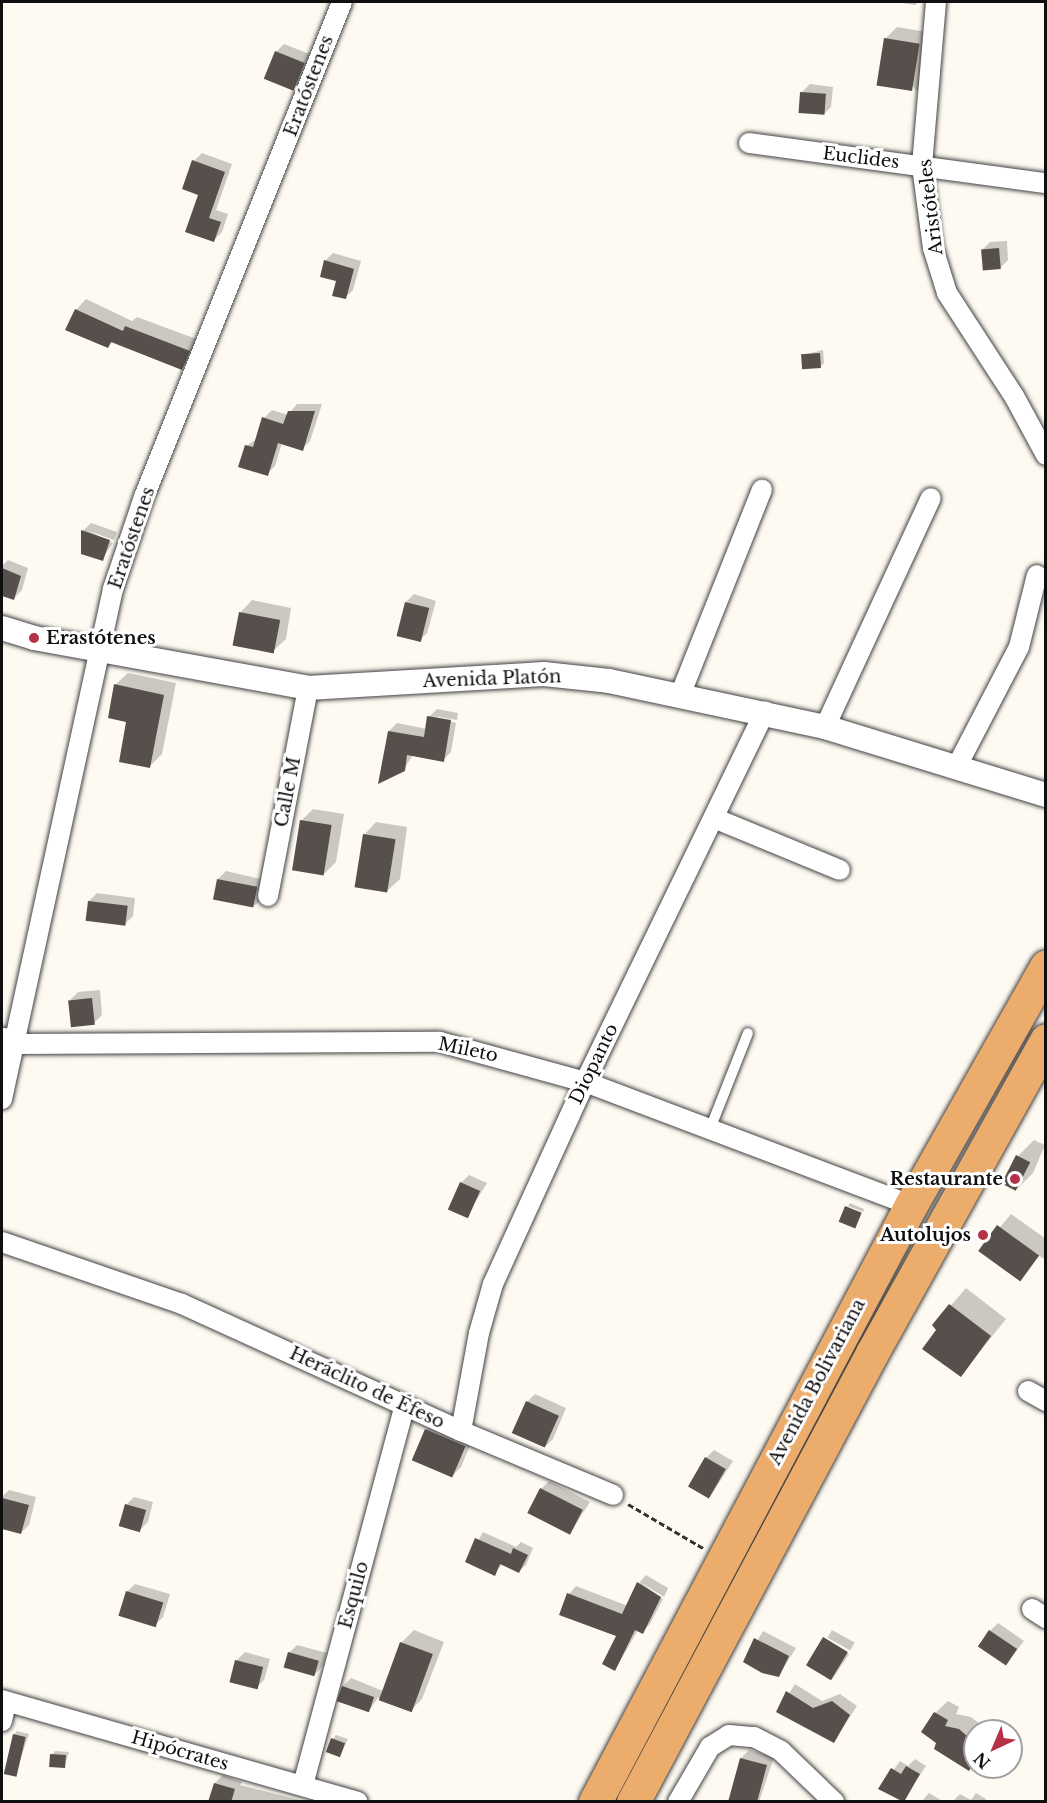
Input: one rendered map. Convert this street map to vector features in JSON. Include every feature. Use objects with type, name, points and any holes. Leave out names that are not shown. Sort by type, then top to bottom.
[{"type":"highway","name":"Avenida Bolivariana","points":[[595,1802],[911,1205],[1046,966]]},
{"type":"highway","name":"Avenida Bolivariana","points":[[633,1802],[872,1353],[1046,1040]]},
{"type":"street","name":"Eratóstenes","points":[[2,1099],[8,1040],[113,589],[144,498],[342,2]]},
{"type":"street","name":"Aristóteles","points":[[936,2],[922,166],[933,248],[947,293],[1014,396],[1046,455]]},
{"type":"street","name":"Euclides","points":[[749,143],[1046,183]]},
{"type":"street","points":[[681,693],[762,489]]},
{"type":"street","points":[[825,727],[931,498]]},
{"type":"street","points":[[956,768],[1019,647],[1037,574]]},
{"type":"street","name":"Avenida Platón","points":[[2,628],[98,650],[308,688],[544,674],[681,693],[825,727],[1046,795]]},
{"type":"street","name":"Calle M","points":[[268,896],[308,688]]},
{"type":"street","name":"Diopanto","points":[[461,1431],[479,1333],[493,1284],[585,1082],[765,711]]},
{"type":"street","points":[[714,818],[840,870]]},
{"type":"street","name":"Mileto","points":[[8,1040],[440,1042],[585,1082],[911,1205]]},
{"type":"street","name":"Heráclito de Éfeso","points":[[2,1242],[182,1304],[461,1431],[613,1495]]},
{"type":"street","points":[[1028,1391],[1046,1401]]},
{"type":"street","name":"Esquilo","points":[[303,1785],[405,1405]]},
{"type":"street","name":"Hipócrates","points":[[3,1708],[303,1785],[358,1802]]},
{"type":"street","points":[[678,1802],[710,1748],[729,1735],[754,1737],[781,1751],[834,1802]]},
{"type":"lane","points":[[710,1129],[748,1033]]},
{"type":"path","points":[[613,1495],[722,1560]]},
{"type":"building","points":[[884,38],[920,44],[912,91],[876,85]]},
{"type":"building","points":[[275,51],[305,63],[293,91],[264,79]]},
{"type":"building","points":[[800,92],[826,94],[824,115],[799,113]]},
{"type":"building","points":[[192,160],[225,172],[209,218],[221,222],[214,242],[185,232],[198,195],[182,189]]},
{"type":"building","points":[[999,248],[1001,269],[983,270],[981,250]]},
{"type":"building","points":[[324,260],[354,269],[346,299],[332,296],[336,281],[320,277]]},
{"type":"building","points":[[75,309],[123,331],[125,326],[190,351],[182,370],[111,342],[108,348],[65,330]]},
{"type":"building","points":[[820,353],[821,368],[802,369],[801,354]]},
{"type":"building","points":[[288,411],[315,411],[303,451],[278,443],[268,476],[238,467],[245,445],[253,447],[262,417],[283,424]]},
{"type":"building","points":[[81,530],[110,540],[103,561],[81,554]]},
{"type":"building","points":[[2,568],[21,576],[14,600],[2,596]]},
{"type":"building","points":[[405,602],[429,608],[421,642],[397,636]]},
{"type":"building","points":[[239,612],[280,620],[274,653],[233,645]]},
{"type":"building","points":[[114,684],[164,695],[150,768],[119,762],[126,722],[108,718]]},
{"type":"building","points":[[427,716],[451,720],[444,762],[407,755],[405,771],[378,784],[388,731],[424,737]]},
{"type":"building","points":[[300,820],[332,825],[324,875],[292,870]]},
{"type":"building","points":[[363,834],[396,839],[387,892],[355,887]]},
{"type":"building","points":[[217,879],[257,887],[253,907],[213,900]]},
{"type":"building","points":[[88,901],[128,906],[125,926],[86,921]]},
{"type":"building","points":[[92,998],[95,1025],[71,1027],[68,1001]]},
{"type":"building","points":[[1016,1155],[1030,1162],[1016,1191],[1001,1184]]},
{"type":"building","points":[[460,1182],[480,1191],[468,1218],[448,1209]]},
{"type":"building","points":[[845,1206],[862,1213],[855,1229],[839,1222]]},
{"type":"building","points":[[997,1225],[1039,1256],[1020,1281],[978,1251]]},
{"type":"building","points":[[949,1304],[991,1336],[961,1377],[922,1349],[936,1330],[932,1325]]},
{"type":"building","points":[[526,1401],[559,1416],[545,1448],[512,1433]]},
{"type":"building","points":[[425,1429],[466,1446],[452,1477],[412,1460]]},
{"type":"building","points":[[705,1457],[726,1469],[709,1498],[688,1486]]},
{"type":"building","points":[[540,1488],[583,1510],[570,1535],[527,1513]]},
{"type":"building","points":[[2,1498],[29,1505],[21,1534],[2,1529]]},
{"type":"building","points":[[125,1504],[146,1510],[140,1532],[119,1526]]},
{"type":"building","points":[[475,1538],[511,1554],[513,1548],[528,1555],[519,1573],[500,1564],[495,1576],[465,1562]]},
{"type":"building","points":[[637,1582],[661,1597],[643,1634],[635,1630],[615,1671],[602,1664],[616,1636],[559,1615],[567,1593],[622,1614]]},
{"type":"building","points":[[126,1591],[163,1602],[156,1627],[118,1616]]},
{"type":"building","points":[[989,1630],[1017,1649],[1006,1666],[978,1647]]},
{"type":"building","points":[[823,1637],[848,1652],[831,1680],[806,1665]]},
{"type":"building","points":[[754,1638],[789,1656],[779,1677],[762,1673],[743,1662]]},
{"type":"building","points":[[400,1642],[433,1654],[412,1712],[379,1700]]},
{"type":"building","points":[[288,1652],[319,1661],[314,1676],[284,1667]]},
{"type":"building","points":[[235,1660],[263,1667],[258,1689],[229,1682]]},
{"type":"building","points":[[342,1686],[374,1697],[369,1712],[337,1701]]},
{"type":"building","points":[[786,1691],[813,1708],[832,1701],[850,1715],[834,1743],[776,1712]]},
{"type":"building","points":[[934,1712],[948,1720],[945,1726],[959,1729],[963,1732],[963,1767],[934,1749],[936,1743],[921,1732]]},
{"type":"building","points":[[13,1734],[26,1737],[16,1777],[4,1774]]},
{"type":"building","points":[[331,1738],[345,1743],[340,1757],[326,1752]]},
{"type":"building","points":[[50,1754],[66,1755],[65,1768],[49,1767]]},
{"type":"building","points":[[740,1758],[767,1765],[757,1802],[728,1802]]},
{"type":"building","points":[[906,1766],[920,1774],[904,1802],[878,1789],[891,1768],[901,1774]]},
{"type":"building","points":[[214,1783],[235,1789],[231,1802],[208,1802]]},
{"type":"place","name":"Erastótenes","points":[[34,638]]},
{"type":"place","name":"Restaurante","points":[[1015,1179]]},
{"type":"place","name":"Autolujos","points":[[983,1235]]}]
